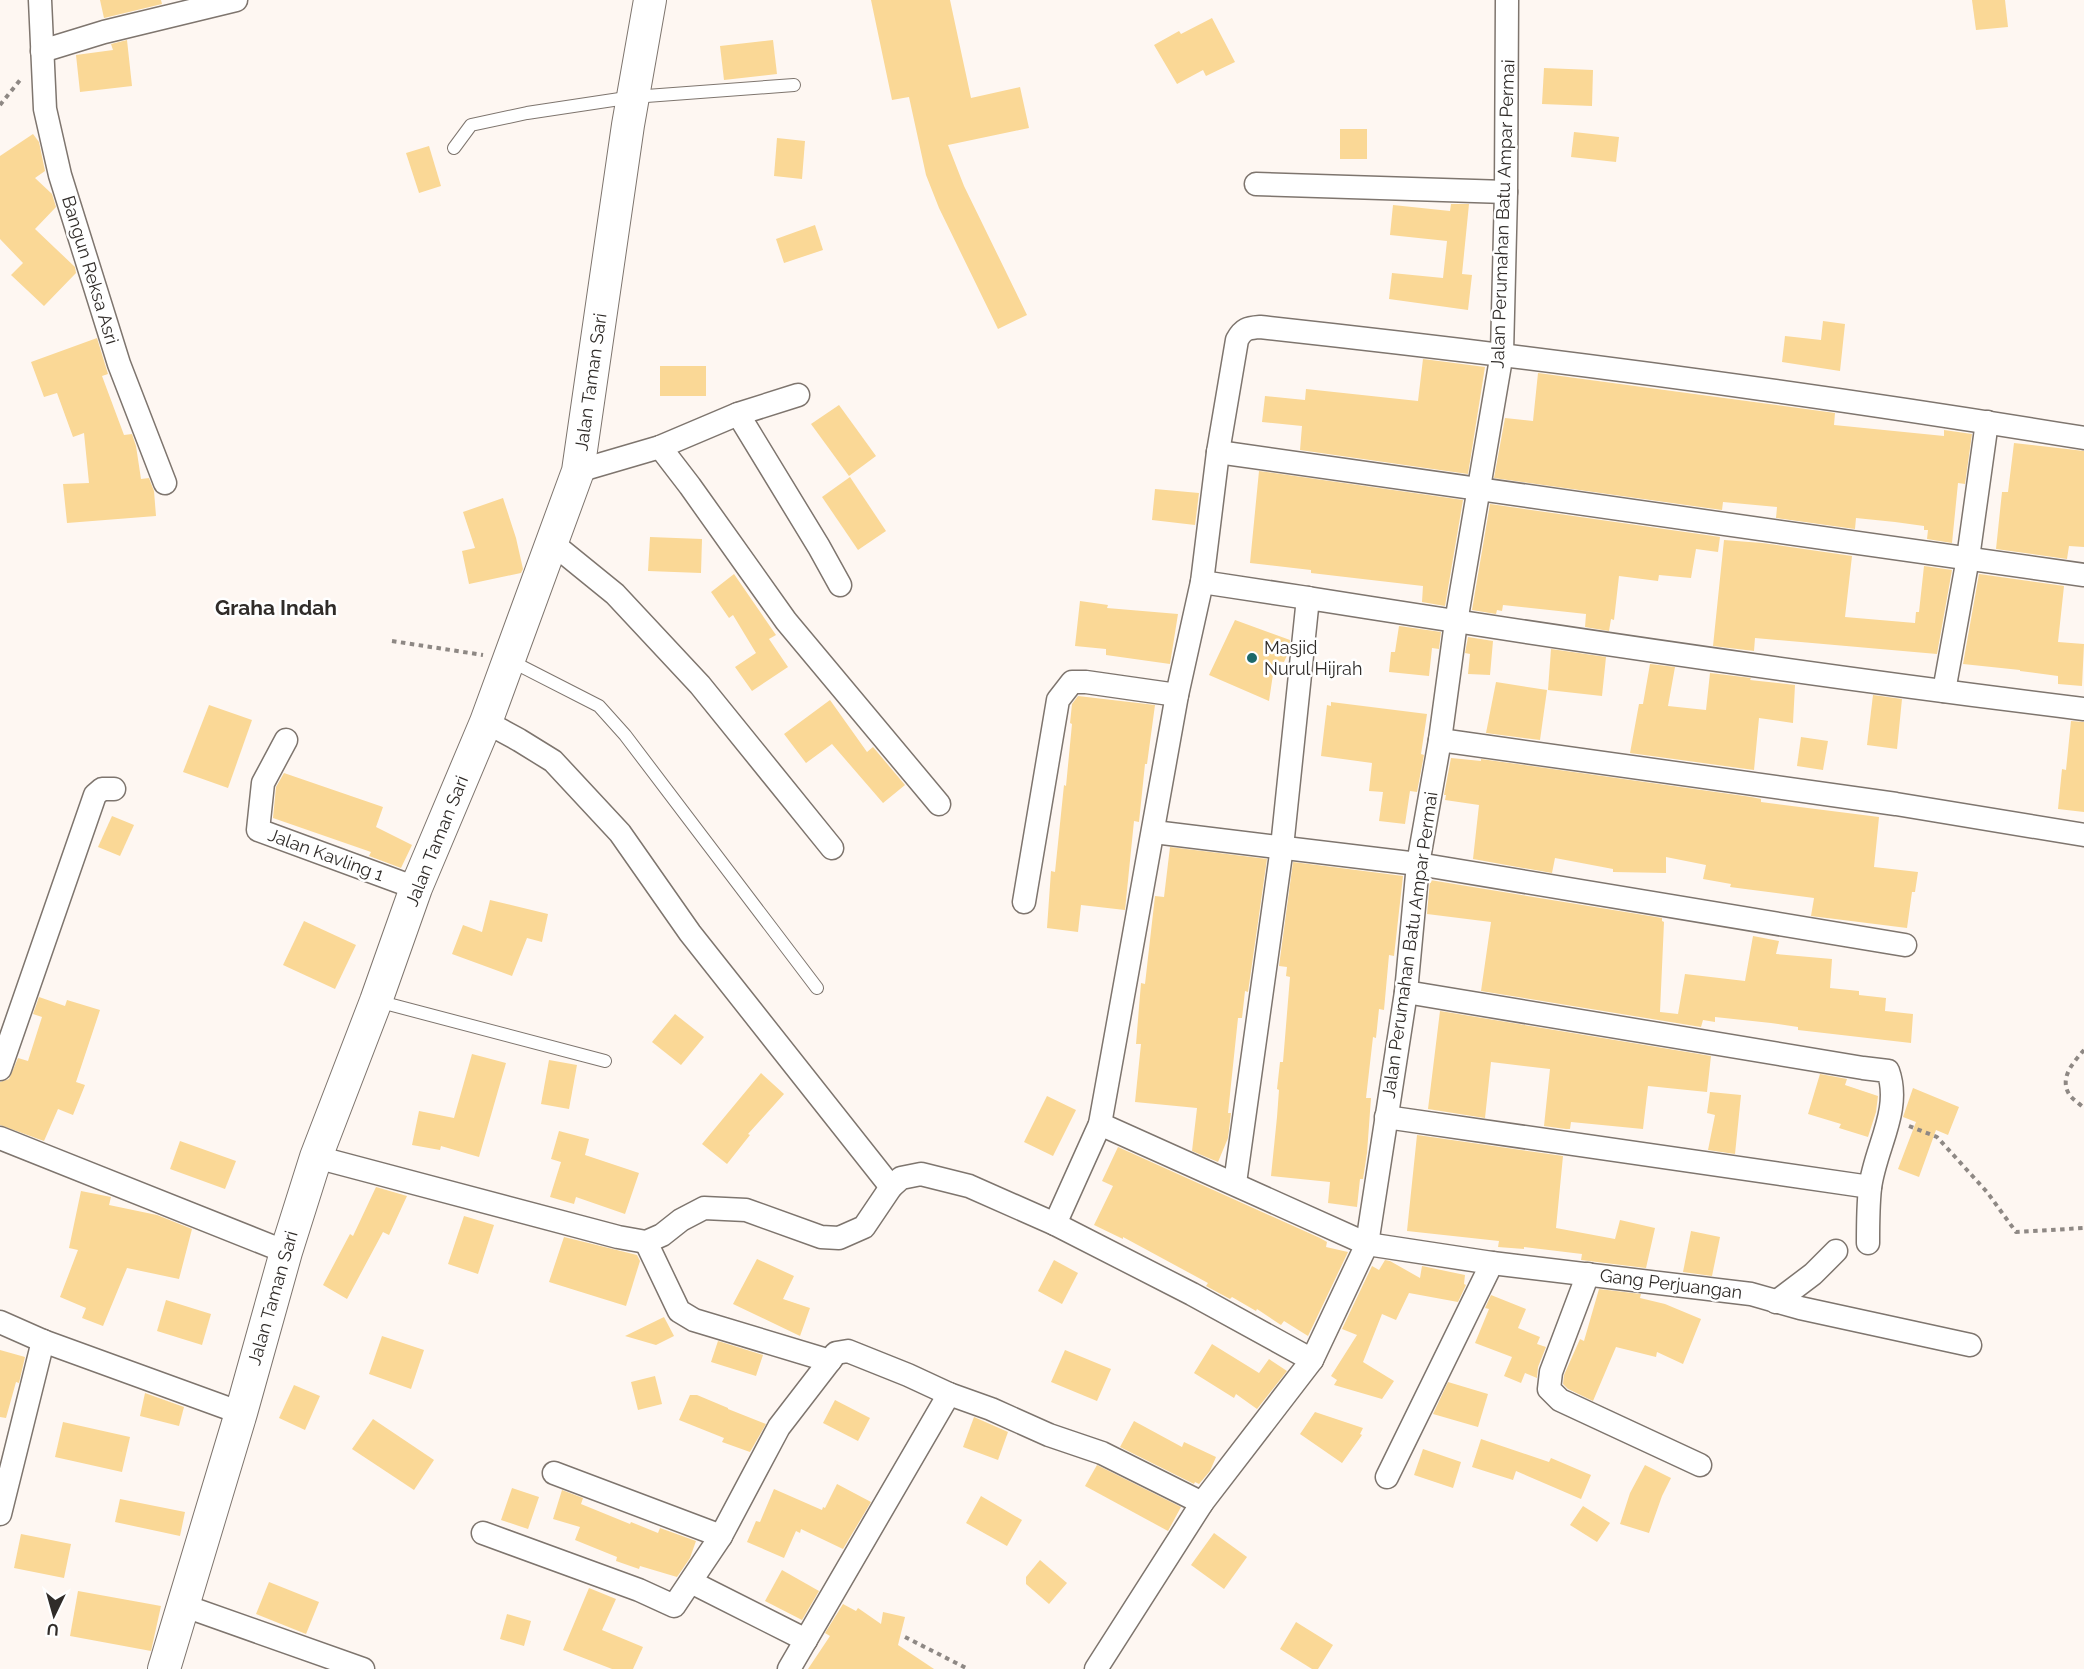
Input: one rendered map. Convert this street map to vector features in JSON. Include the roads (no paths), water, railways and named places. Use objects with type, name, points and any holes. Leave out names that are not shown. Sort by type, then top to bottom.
[{"type":"street","name":"Bangun Reksa Asri","points":[[40,0],[45,109],[60,175],[119,364],[165,483]]},
{"type":"street","points":[[42,51],[104,32],[236,0]]},
{"type":"street","name":"Jalan Taman Sari","points":[[164,1669],[241,1413],[285,1252],[316,1157],[376,1001],[416,888],[486,722],[578,471],[633,97],[650,0]]},
{"type":"street","name":"Jalan Perumahan Batu Ampar Permai","points":[[1096,1669],[1202,1503],[1312,1360],[1367,1244],[1406,992],[1418,864],[1440,740],[1456,622],[1502,354],[1507,0]]},
{"type":"street","points":[[1256,184],[1506,192]]},
{"type":"street","points":[[1055,1224],[1100,1124],[1177,695],[1202,582],[1218,452],[1237,340],[1242,331],[1260,327],[1502,354],[1987,422],[2084,438]]},
{"type":"street","points":[[578,471],[660,447],[738,414],[798,395]]},
{"type":"street","points":[[738,414],[840,585]]},
{"type":"street","points":[[1944,692],[1968,558],[1987,422]]},
{"type":"street","points":[[660,447],[786,621],[939,804]]},
{"type":"street","points":[[1218,452],[2084,575]]},
{"type":"street","points":[[552,542],[615,594],[700,685],[832,848]]},
{"type":"street","points":[[1202,582],[1456,622],[1944,692],[2084,709]]},
{"type":"street","points":[[1235,1183],[1282,847],[1308,598]]},
{"type":"street","points":[[1024,902],[1058,700],[1072,682],[1177,695]]},
{"type":"street","points":[[486,722],[553,761],[620,833],[690,933],[891,1187]]},
{"type":"street","name":"Jalan Kavling 1","points":[[286,740],[264,783],[258,830],[416,888]]},
{"type":"street","points":[[1440,740],[1896,804],[2084,835]]},
{"type":"street","points":[[0,1069],[95,795],[102,789],[114,789]]},
{"type":"street","points":[[1154,832],[1418,864],[1905,945]]},
{"type":"street","points":[[1406,992],[1888,1071],[1893,1085],[1890,1115],[1878,1150],[1870,1187],[1868,1243]]},
{"type":"street","points":[[1386,1116],[1870,1187]]},
{"type":"street","name":"Gang Perjuangan","points":[[1100,1124],[1367,1244],[1492,1263],[1751,1294],[1776,1302],[1971,1345]]},
{"type":"street","points":[[0,1138],[285,1252]]},
{"type":"street","points":[[316,1157],[618,1237],[646,1242],[662,1235],[681,1220],[704,1208],[746,1210],[821,1237],[840,1238],[864,1227],[891,1187],[901,1178],[921,1174],[969,1186],[1055,1224],[1192,1294],[1312,1360]]},
{"type":"street","points":[[646,1242],[678,1311],[694,1320],[830,1361]]},
{"type":"street","points":[[1776,1302],[1813,1274],[1836,1251]]},
{"type":"street","points":[[1387,1477],[1492,1263]]},
{"type":"street","points":[[1588,1274],[1551,1372],[1549,1389],[1560,1400],[1700,1465]]},
{"type":"street","points":[[0,1322],[44,1341],[241,1413]]},
{"type":"street","points":[[0,1514],[44,1341]]},
{"type":"street","points":[[483,1533],[639,1590],[674,1606],[721,1536],[779,1427],[836,1353],[848,1351],[1049,1435],[1102,1454],[1202,1503]]},
{"type":"street","points":[[789,1669],[949,1394]]},
{"type":"street","points":[[554,1473],[721,1536]]},
{"type":"street","points":[[691,1582],[806,1640]]},
{"type":"street","points":[[182,1605],[363,1669]]},
{"type":"lane","points":[[453,148],[471,125],[527,112],[633,97],[794,85]]},
{"type":"lane","points":[[508,659],[599,706],[625,735],[817,988]]},
{"type":"lane","points":[[376,1001],[605,1061]]},
{"type":"place","name":"Masjid Nurul Hijrah","points":[[1252,658]]},
{"type":"district","name":"Graha Indah","points":[[276,608]]}]
